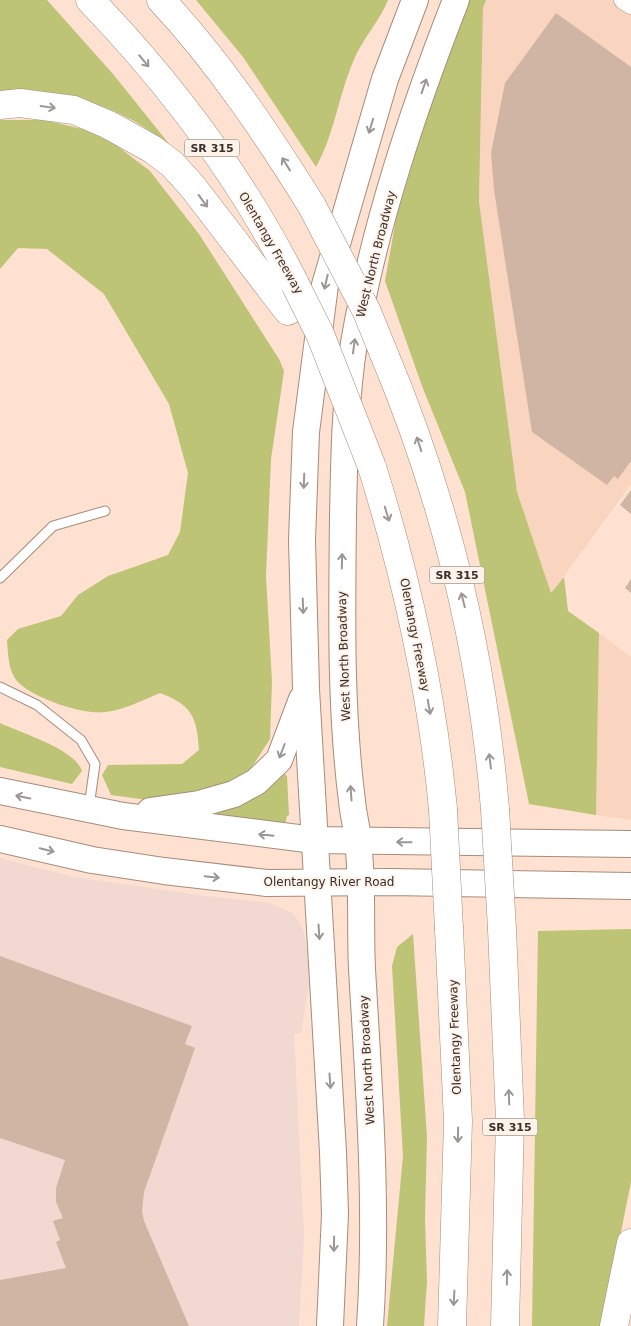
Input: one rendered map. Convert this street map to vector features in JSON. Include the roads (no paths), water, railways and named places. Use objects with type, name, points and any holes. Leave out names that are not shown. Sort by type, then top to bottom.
[{"type":"highway","name":"Olentangy Freeway","points":[[90,0],[113,23],[203,134],[236,183],[295,284],[323,343],[372,467],[390,523],[414,618],[439,767],[443,809],[458,1121],[452,1326]]},
{"type":"highway","name":"SR 315","points":[[161,0],[180,21],[275,146],[312,206],[367,312],[405,403],[440,508],[465,607],[491,760],[495,809],[510,1120],[505,1326]]},
{"type":"highway","points":[[0,105],[20,103],[74,110],[109,125],[152,149],[172,164],[192,186],[288,311],[372,467]]},
{"type":"highway","points":[[614,1326],[631,1243]]},
{"type":"main road","points":[[330,1326],[334,1234],[333,1152],[306,689],[302,540],[306,432],[325,285],[383,87],[415,0]]},
{"type":"main road","name":"West North Broadway","points":[[370,1326],[373,1276],[374,1174],[358,841],[352,800],[345,705],[342,583],[344,452],[354,344],[373,257],[419,101],[456,0]]},
{"type":"main road","points":[[123,816],[199,804],[234,794],[256,782],[279,760],[306,689]]},
{"type":"main road","points":[[0,791],[123,816],[314,840],[631,844]]},
{"type":"main road","name":"Olentangy River Road","points":[[0,839],[92,860],[164,871],[267,883],[360,884],[418,882],[631,886]]},
{"type":"street","points":[[623,0],[631,5]]},
{"type":"lane","points":[[0,578],[53,526],[105,510]]},
{"type":"lane","points":[[0,687],[37,705],[81,740],[96,764],[89,810]]}]
